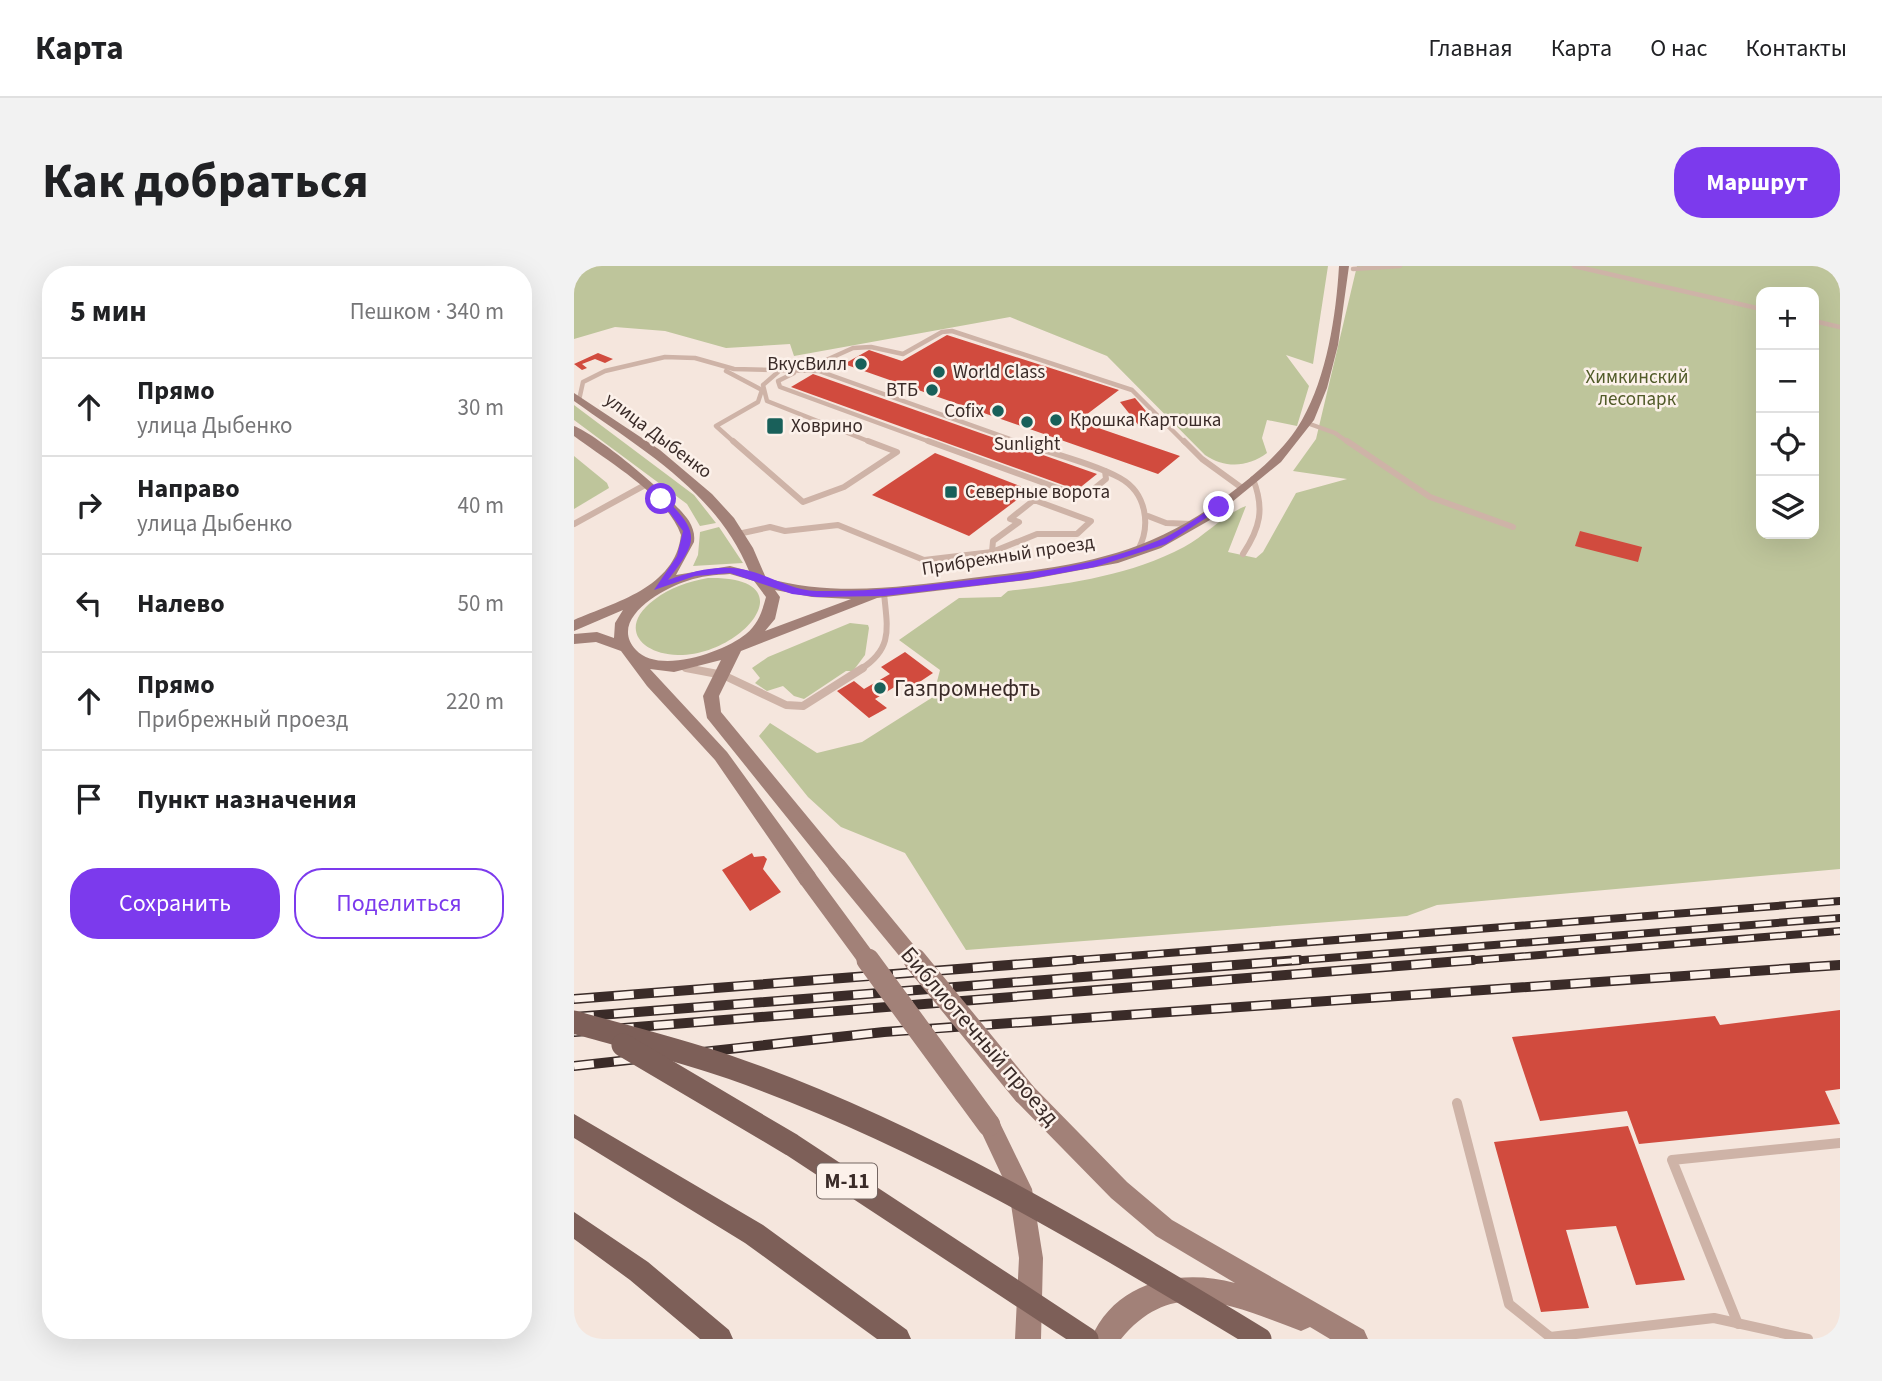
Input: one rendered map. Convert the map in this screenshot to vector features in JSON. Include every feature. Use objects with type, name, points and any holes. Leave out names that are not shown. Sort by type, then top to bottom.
[{"type":"main road","name":"Прибрежный проезд","points":[[761,580],[804,593],[884,593],[1050,573],[1136,553],[1196,523],[1247,484],[1281,453],[1307,423],[1327,365],[1348,267]]},
{"type":"main road","name":"улица Дыбенко","points":[[576,398],[686,479],[738,534],[753,558],[761,580]]},
{"type":"main road","points":[[574,430],[674,510],[688,531],[682,556],[624,620],[620,634],[626,650]]},
{"type":"main road","points":[[574,626],[684,576],[712,571],[730,570],[761,580],[774,597],[771,615],[765,625],[739,647],[716,658],[676,666],[657,665],[597,637],[574,639]]},
{"type":"main road","name":"Прибрежный проезд","points":[[739,647],[884,593]]},
{"type":"main road","name":"Библиотечный проезд","points":[[739,647],[711,696],[713,714],[1024,1093],[1119,1190],[1164,1228],[1346,1334]]},
{"type":"main road","name":"Библиотечный проезд","points":[[626,650],[648,679],[696,726],[723,758],[808,879],[989,1125],[1020,1189],[1031,1258],[1028,1339]]},
{"type":"main road","name":"М-11","points":[[574,1022],[602,1032],[792,1144],[1087,1339]]},
{"type":"main road","points":[[602,1032],[732,1069],[899,1137],[1126,1258],[1260,1339]]},
{"type":"main road","points":[[574,1125],[754,1234],[898,1339]]},
{"type":"main road","points":[[574,1224],[639,1271],[720,1339]]},
{"type":"main road","points":[[1104,1339],[1139,1302],[1169,1289],[1205,1286],[1346,1334]]},
{"type":"lane","points":[[1348,267],[1401,266]]},
{"type":"lane","points":[[1574,266],[1756,308]]},
{"type":"lane","points":[[1819,322],[1840,327]]},
{"type":"lane","points":[[1105,471],[1106,479],[1090,492],[1077,495],[778,385],[782,378],[854,348],[871,347],[903,354],[942,332],[952,331],[1132,390],[1202,459],[1258,490],[1261,526],[1243,554]]},
{"type":"lane","points":[[576,398],[579,389],[592,376],[637,361],[680,357],[708,361],[762,390],[767,401],[897,452],[844,487],[803,502],[716,426],[758,402],[762,390],[766,380],[784,370]]},
{"type":"lane","points":[[718,366],[819,371],[1105,471],[1127,483],[1148,516],[1148,528],[1136,553]]},
{"type":"lane","points":[[1307,423],[1335,433],[1430,497],[1513,527]]},
{"type":"lane","points":[[574,524],[645,485]]},
{"type":"lane","points":[[738,534],[770,527],[785,531],[838,525],[924,560],[992,552],[1037,534],[1077,534],[1091,521],[1034,500],[1010,519],[1018,522],[993,541],[992,552]]},
{"type":"lane","points":[[1148,516],[1166,523],[1196,523]]},
{"type":"lane","points":[[676,666],[723,674],[786,705],[803,706],[872,662],[888,639],[884,593]]},
{"type":"lane","points":[[1457,1103],[1509,1304],[1550,1336],[1714,1318],[1808,1339]]},
{"type":"lane","points":[[1738,1324],[1672,1160],[1840,1143]]},
{"type":"green space","points":[[574,266],[1328,266],[1313,364],[1286,355],[1309,386],[1297,426],[1267,420],[1262,438],[1267,453],[1252,461],[1229,464],[1205,455],[1107,356],[1010,317],[794,356],[790,344],[726,348],[665,331],[615,327],[574,339]]},
{"type":"green space","name":"Химкинский лесопарк","points":[[1357,266],[1840,266],[1840,869],[1437,905],[1407,916],[966,950],[905,853],[841,827],[808,797],[759,736],[770,723],[817,753],[862,742],[933,697],[940,670],[899,640],[959,598],[1001,597],[1008,591],[1076,582],[1142,565],[1184,547],[1230,514],[1246,506],[1228,552],[1256,558],[1263,552],[1296,493],[1347,479],[1293,471],[1316,439]]},
{"type":"green space","points":[[574,405],[694,495],[716,523],[700,526],[687,504],[574,420]]},
{"type":"green space","points":[[574,456],[607,483],[609,488],[574,509]]},
{"type":"green space","points":[[719,527],[743,563],[693,566],[698,555],[700,532]]},
{"type":"green space","points":[[708,578],[738,581],[755,589],[760,602],[755,616],[743,631],[702,652],[678,655],[653,650],[644,644],[636,629],[637,620],[643,610],[673,588]]},
{"type":"green space","points":[[850,623],[868,625],[869,628],[865,655],[853,671],[846,671],[804,699],[794,696],[783,686],[767,691],[755,683],[760,678],[752,668],[768,657]]},
{"type":"building","points":[[947,335],[1119,390],[1078,421],[1180,456],[1158,474],[844,364],[869,350],[902,361]]},
{"type":"building","points":[[598,353],[613,359],[605,363],[595,359],[582,364],[587,368],[582,370],[574,364]]},
{"type":"building","points":[[813,374],[1097,474],[1077,490],[791,387]]},
{"type":"building","points":[[1135,398],[1156,423],[1140,427],[1120,402]]},
{"type":"building","name":"Северные ворота","points":[[935,453],[1030,490],[969,536],[872,495]]},
{"type":"building","points":[[1580,531],[1642,547],[1638,562],[1575,546]]},
{"type":"building","points":[[905,652],[933,673],[909,689],[901,683],[875,699],[887,708],[869,718],[837,691],[854,681],[864,689],[890,674],[881,667]]},
{"type":"building","points":[[752,853],[754,857],[764,856],[767,859],[763,869],[781,892],[750,911],[722,870]]},
{"type":"building","points":[[1840,1010],[1840,1089],[1825,1091],[1840,1124],[1639,1144],[1627,1111],[1540,1121],[1512,1037],[1715,1016],[1720,1025]]},
{"type":"building","points":[[1628,1126],[1685,1280],[1636,1285],[1616,1226],[1566,1230],[1589,1308],[1541,1312],[1494,1142]]},
{"type":"railway","points":[[1052,962],[1840,901]]},
{"type":"railway","points":[[1277,962],[1840,918]]},
{"type":"railway","points":[[1451,962],[1840,931]]},
{"type":"railway","points":[[574,999],[1074,960]]},
{"type":"railway","points":[[574,1017],[1299,960]]},
{"type":"railway","points":[[574,1032],[1473,960]]},
{"type":"railway","points":[[574,1066],[884,1032],[1840,965]]},
{"type":"place","name":"ВкусВилл","points":[[861,364]]},
{"type":"place","name":"World Class","points":[[939,372]]},
{"type":"place","name":"ВТБ","points":[[932,390]]},
{"type":"place","name":"Cofix","points":[[998,411]]},
{"type":"place","name":"Крошка Картошка","points":[[1056,420]]},
{"type":"place","name":"Sunlight","points":[[1027,422]]},
{"type":"place","name":"Ховрино","points":[[775,426]]},
{"type":"place","name":"Северные ворота","points":[[951,492]]},
{"type":"place","name":"Газпромнефть","points":[[880,688]]},
{"type":"route","points":[[661,499],[674,510],[688,531],[682,556],[658,587],[694,574],[730,570],[746,573],[780,588],[817,594],[884,593],[1072,569],[1136,553],[1163,542],[1183,532],[1219,507]]}]
